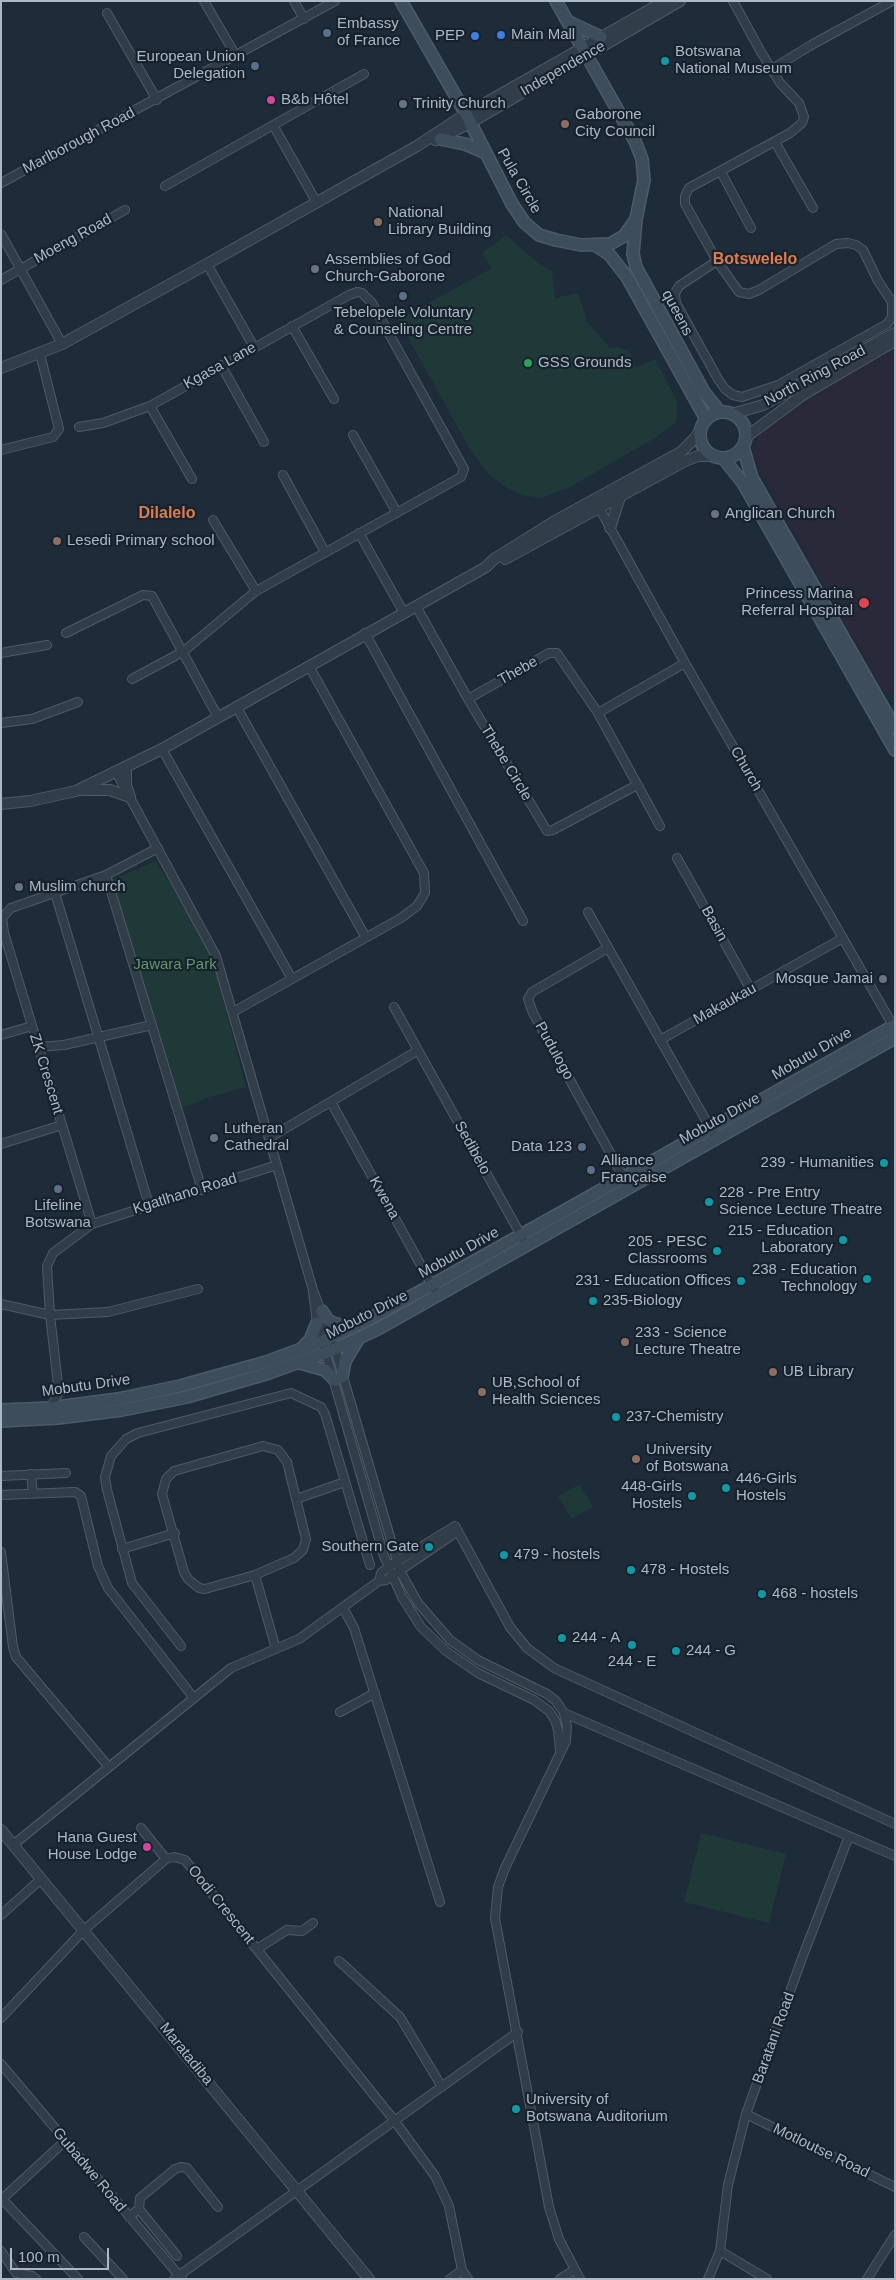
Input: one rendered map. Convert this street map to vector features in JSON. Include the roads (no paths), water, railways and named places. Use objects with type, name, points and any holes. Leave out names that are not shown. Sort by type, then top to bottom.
[{"type":"main road","name":"Pula Circle","points":[[401,1],[468,118],[517,214],[539,235],[556,240],[595,245],[610,244],[617,241],[636,218],[644,180],[642,159],[635,140],[556,1]]},
{"type":"main road","points":[[567,21],[600,37]]},
{"type":"main road","points":[[440,139],[465,144],[486,154]]},
{"type":"main road","name":"queens","points":[[636,218],[633,254],[636,267],[704,392],[720,412]]},
{"type":"main road","name":"queens","points":[[595,245],[609,254],[627,277],[706,419]]},
{"type":"main road","points":[[895,728],[887,715],[743,483],[718,457],[704,448],[700,431],[706,419],[720,412],[732,414],[743,423],[744,442],[752,478],[887,715],[895,750]]},
{"type":"main road","points":[[718,457],[734,455],[744,442]]},
{"type":"main road","name":"Mobutu Drive","points":[[1,1410],[50,1408],[118,1399],[180,1386],[266,1362],[327,1339],[435,1290],[713,1134],[894,1026]]},
{"type":"main road","name":"Mobuto Drive","points":[[713,1134],[895,1038]]},
{"type":"main road","name":"Mobuto Drive","points":[[1,1421],[58,1418],[122,1410],[178,1399],[331,1351],[360,1337],[435,1290]]},
{"type":"main road","points":[[322,1311],[327,1319],[333,1323],[350,1328]]},
{"type":"main road","points":[[297,1351],[310,1340],[318,1323]]},
{"type":"main road","points":[[297,1363],[320,1367],[339,1379],[345,1361],[360,1337]]},
{"type":"street","points":[[204,1],[236,56]]},
{"type":"street","points":[[294,1],[304,19]]},
{"type":"street","name":"Marlborough Road","points":[[1,183],[157,100],[335,1]]},
{"type":"street","name":"Independence","points":[[584,52],[600,37],[665,1]]},
{"type":"street","points":[[717,261],[679,286],[675,293],[676,303],[718,379],[725,390],[733,395],[742,397],[778,385],[887,324],[892,317],[893,301],[863,250],[848,243],[836,244],[759,290],[749,294],[738,292],[717,261],[685,204],[685,196],[689,188],[775,142],[802,123],[804,117],[799,103],[780,83],[761,52],[734,1]]},
{"type":"street","points":[[772,69],[813,44],[892,1]]},
{"type":"street","name":"Independence","points":[[417,146],[440,139],[468,118],[677,2]]},
{"type":"street","points":[[107,13],[157,100]]},
{"type":"street","points":[[165,186],[364,74]]},
{"type":"street","points":[[1,368],[62,344],[468,118]]},
{"type":"street","points":[[273,125],[317,203]]},
{"type":"street","points":[[775,142],[813,208]]},
{"type":"street","points":[[720,172],[751,228]]},
{"type":"street","name":"Moeng Road","points":[[1,280],[125,210]]},
{"type":"street","points":[[1,234],[62,344]]},
{"type":"street","points":[[207,264],[254,347]]},
{"type":"street","name":"Kgasa Lane","points":[[79,427],[103,423],[150,406],[292,326],[357,292],[362,292],[372,302],[464,469],[460,477],[397,513]]},
{"type":"street","points":[[292,326],[334,399]]},
{"type":"street","name":"North Ring Road","points":[[744,442],[816,387],[893,338]]},
{"type":"street","name":"North Ring Road","points":[[732,414],[763,405],[893,338]]},
{"type":"street","points":[[1,450],[46,440],[53,437],[59,429],[40,354]]},
{"type":"street","points":[[221,365],[264,442]]},
{"type":"street","points":[[150,406],[192,479]]},
{"type":"street","points":[[76,791],[162,749],[486,566],[504,552],[597,504],[680,452],[700,431]]},
{"type":"street","points":[[132,679],[184,651],[256,591],[397,513],[352,435]]},
{"type":"street","points":[[597,504],[620,497],[692,458],[718,457]]},
{"type":"street","points":[[282,474],[325,552]]},
{"type":"street","points":[[610,528],[620,497]]},
{"type":"street","name":"Church","points":[[597,504],[685,662],[894,1026]]},
{"type":"street","points":[[213,520],[256,591]]},
{"type":"street","points":[[359,533],[404,613]]},
{"type":"street","points":[[66,633],[148,594],[155,599],[218,717]]},
{"type":"street","name":"Thebe Circle","points":[[416,606],[468,699],[547,831],[553,830],[637,785]]},
{"type":"street","points":[[365,633],[523,921]]},
{"type":"street","points":[[1,653],[48,646]]},
{"type":"street","name":"Thebe","points":[[468,699],[553,652],[561,656],[598,714],[660,826]]},
{"type":"street","points":[[598,714],[685,662]]},
{"type":"street","points":[[233,1012],[365,936],[401,918],[417,906],[425,893],[426,879],[309,666]]},
{"type":"street","points":[[1,723],[32,719],[78,702]]},
{"type":"street","points":[[236,706],[365,936]]},
{"type":"street","points":[[162,749],[292,979]]},
{"type":"street","points":[[126,767],[126,785],[130,798]]},
{"type":"street","points":[[116,772],[213,949],[313,1290],[322,1311],[327,1339],[392,1576],[402,1597],[421,1627],[446,1651],[478,1673],[534,1700],[549,1711],[555,1720],[558,1730],[561,1753]]},
{"type":"street","points":[[1,804],[30,801],[76,791],[110,790],[130,798]]},
{"type":"street","points":[[1,925],[5,912],[11,908],[106,875],[158,848]]},
{"type":"street","name":"Basin","points":[[677,858],[751,990]]},
{"type":"street","points":[[106,875],[202,1190]]},
{"type":"street","points":[[55,893],[149,1205]]},
{"type":"street","points":[[588,912],[713,1134]]},
{"type":"street","name":"ZK Crescent","points":[[1,925],[92,1224]]},
{"type":"street","name":"Makaukau","points":[[660,1040],[843,938]]},
{"type":"street","name":"Pudulogo","points":[[608,948],[532,992],[528,999],[533,1013],[626,1183]]},
{"type":"street","name":"Sedibelo","points":[[394,1007],[524,1240]]},
{"type":"street","points":[[38,1047],[64,1045],[152,1025]]},
{"type":"street","points":[[1,1035],[32,1026]]},
{"type":"street","points":[[269,1138],[417,1051]]},
{"type":"street","name":"Kwena","points":[[331,1102],[435,1290]]},
{"type":"street","points":[[1,1144],[62,1125]]},
{"type":"street","name":"Kgatlhano Road","points":[[50,1315],[48,1260],[53,1253],[92,1224],[277,1165]]},
{"type":"street","points":[[1,1304],[50,1315],[108,1312],[198,1289]]},
{"type":"street","points":[[313,1290],[318,1323],[327,1339]]},
{"type":"street","points":[[50,1315],[59,1392],[50,1408]]},
{"type":"street","points":[[339,1379],[396,1562],[418,1603],[450,1640],[478,1660],[547,1694],[556,1701],[564,1713],[567,1726],[566,1741],[505,1868],[496,1900],[498,1935],[518,2032],[549,2207],[559,2239],[580,2279]]},
{"type":"street","points":[[59,1392],[72,1405]]},
{"type":"street","points":[[181,1646],[132,1583],[104,1477],[111,1456],[126,1440],[138,1433],[295,1393],[321,1407],[324,1411],[370,1565]]},
{"type":"street","points":[[263,1446],[278,1450],[286,1462],[296,1499],[306,1539],[303,1550],[294,1558],[255,1575],[205,1589],[193,1584],[184,1572],[162,1494],[166,1479],[174,1471],[263,1446]]},
{"type":"street","points":[[1,1476],[66,1473]]},
{"type":"street","points":[[31,1474],[33,1494]]},
{"type":"street","points":[[296,1499],[345,1482]]},
{"type":"street","points":[[1,1495],[75,1492],[81,1496],[98,1566],[108,1588],[193,1698]]},
{"type":"street","points":[[379,1581],[381,1573],[388,1567],[457,1528]]},
{"type":"street","points":[[13,1845],[108,1766],[240,1662],[308,1633],[379,1581],[386,1581],[457,1528]]},
{"type":"street","points":[[457,1528],[510,1627],[527,1648],[554,1668],[895,1824]]},
{"type":"street","points":[[122,1549],[174,1533]]},
{"type":"street","points":[[1,1552],[13,1647],[16,1657],[108,1766]]},
{"type":"street","points":[[255,1575],[276,1648]]},
{"type":"street","points":[[343,1608],[354,1628],[440,1902]]},
{"type":"street","points":[[340,1712],[375,1693]]},
{"type":"street","points":[[564,1713],[895,1856]]},
{"type":"street","points":[[1,2018],[84,1930],[166,1859],[140,1828]]},
{"type":"street","name":"Maratadiba","points":[[1,1830],[369,2279]]},
{"type":"street","name":"Baratani Road","points":[[708,2279],[720,2251],[728,2185],[746,2114],[801,1961],[849,1836]]},
{"type":"street","name":"Oodi Crescent","points":[[166,1859],[185,1860],[394,2120],[440,2184],[449,2206],[462,2270]]},
{"type":"street","points":[[1,1915],[41,1879]]},
{"type":"street","points":[[257,1949],[287,1930],[302,1931],[313,1923]]},
{"type":"street","points":[[339,1962],[400,2017],[442,2087]]},
{"type":"street","points":[[178,2278],[297,2189],[518,2032]]},
{"type":"street","name":"Gubadwe Road","points":[[1,2064],[178,2278]]},
{"type":"street","name":"Motloutse Road","points":[[746,2114],[895,2187]]},
{"type":"street","points":[[64,2141],[2,2199],[78,2279]]},
{"type":"street","points":[[177,2256],[139,2209],[140,2198],[175,2169],[181,2167],[186,2168],[218,2207]]},
{"type":"street","points":[[129,2217],[139,2209]]},
{"type":"street","points":[[866,2279],[895,2235]]},
{"type":"street","points":[[84,2237],[123,2279]]},
{"type":"street","points":[[1,2251],[16,2273],[32,2276],[36,2279]]},
{"type":"street","points":[[720,2251],[767,2279]]},
{"type":"street","points":[[450,2279],[462,2270],[468,2279]]},
{"type":"street","points":[[560,2279],[574,2270]]},
{"type":"place","name":"Embassy of France","points":[[327,33]]},
{"type":"place","name":"Main Mall","points":[[501,35]]},
{"type":"place","name":"PEP","points":[[475,36]]},
{"type":"place","name":"Botswana National Museum","points":[[665,61]]},
{"type":"place","name":"European Union Delegation","points":[[255,66]]},
{"type":"place","name":"B&b Hôtel","points":[[271,100]]},
{"type":"place","name":"Trinity Church","points":[[403,104]]},
{"type":"place","name":"Gaborone City Council","points":[[565,124]]},
{"type":"place","name":"National Library Building","points":[[378,222]]},
{"type":"place","name":"Assemblies of God Church-Gaborone","points":[[315,269]]},
{"type":"place","name":"Tebelopele Voluntary & Counseling Centre","points":[[403,296]]},
{"type":"place","name":"GSS Grounds","points":[[528,363]]},
{"type":"place","name":"Anglican Church","points":[[715,514]]},
{"type":"place","name":"Lesedi Primary school","points":[[57,541]]},
{"type":"place","name":"Princess Marina Referral Hospital","points":[[864,603]]},
{"type":"place","name":"Muslim church","points":[[19,887]]},
{"type":"place","name":"Mosque Jamai","points":[[883,979]]},
{"type":"place","name":"Lutheran Cathedral","points":[[214,1138]]},
{"type":"place","name":"Data 123","points":[[582,1147]]},
{"type":"place","name":"239 - Humanities","points":[[884,1163]]},
{"type":"place","name":"Alliance Française","points":[[591,1170]]},
{"type":"place","name":"Lifeline Botswana","points":[[58,1189]]},
{"type":"place","name":"228 - Pre Entry Science Lecture Theatre","points":[[709,1202]]},
{"type":"place","name":"215 - Education Laboratory","points":[[843,1240]]},
{"type":"place","name":"205 - PESC Classrooms","points":[[717,1251]]},
{"type":"place","name":"238 - Education Technology","points":[[867,1279]]},
{"type":"place","name":"231 - Education Offices","points":[[741,1281]]},
{"type":"place","name":"235-Biology","points":[[593,1301]]},
{"type":"place","name":"233 - Science Lecture Theatre","points":[[625,1342]]},
{"type":"place","name":"UB Library","points":[[773,1372]]},
{"type":"place","name":"UB,School of Health Sciences","points":[[482,1392]]},
{"type":"place","name":"237-Chemistry","points":[[616,1417]]},
{"type":"place","name":"University of Botswana","points":[[636,1459]]},
{"type":"place","name":"446-Girls Hostels","points":[[726,1488]]},
{"type":"place","name":"448-Girls Hostels","points":[[692,1496]]},
{"type":"place","name":"Southern Gate","points":[[429,1547]]},
{"type":"place","name":"479 - hostels","points":[[504,1555]]},
{"type":"place","name":"478 - Hostels","points":[[631,1570]]},
{"type":"place","name":"468 - hostels","points":[[762,1594]]},
{"type":"place","name":"244 - A","points":[[562,1638]]},
{"type":"place","name":"244 - E","points":[[632,1645]]},
{"type":"place","name":"244 - G","points":[[676,1651]]},
{"type":"place","name":"Hana Guest House Lodge","points":[[147,1847]]},
{"type":"place","name":"University of Botswana Auditorium","points":[[516,2109]]},
{"type":"district","name":"Botswelelo","points":[[755,260]]},
{"type":"district","name":"Dilalelo","points":[[167,514]]},
{"type":"park label","name":"Jawara Park","points":[[175,965]]}]
